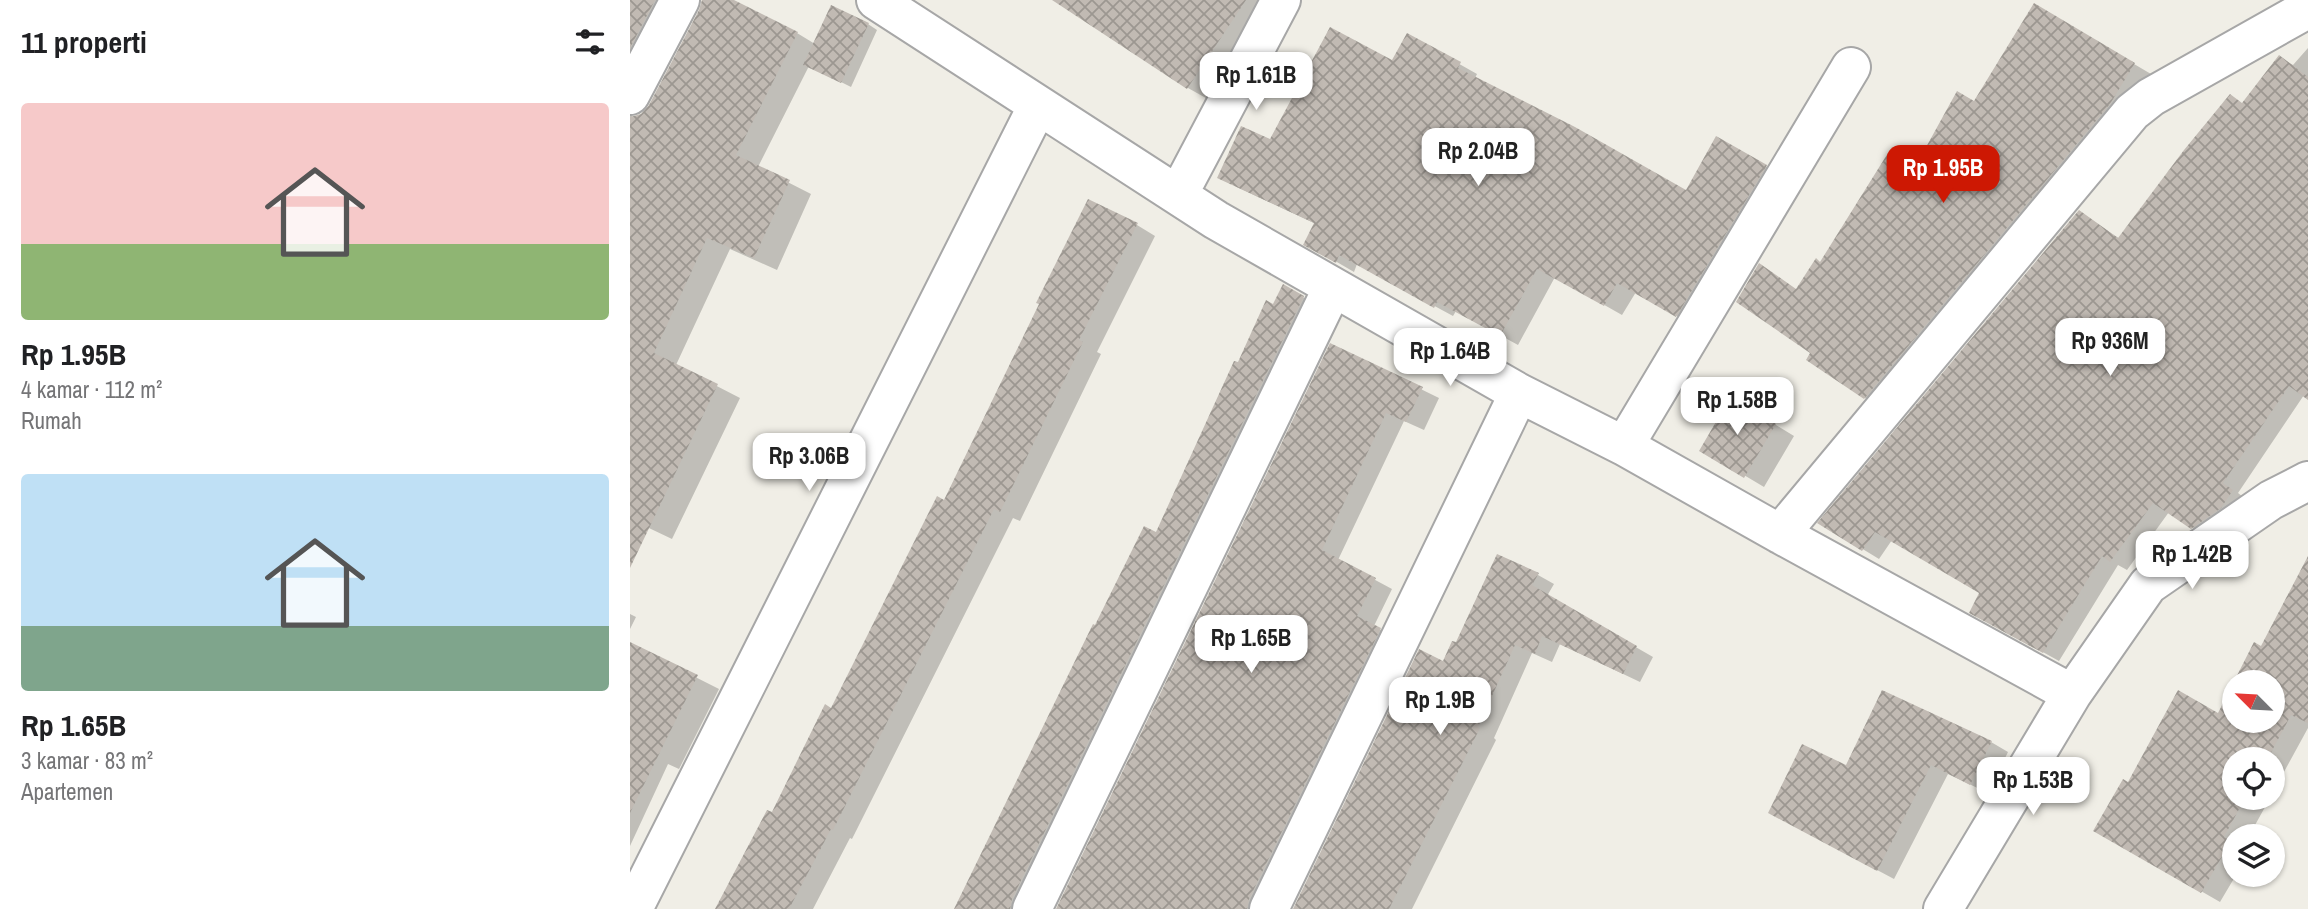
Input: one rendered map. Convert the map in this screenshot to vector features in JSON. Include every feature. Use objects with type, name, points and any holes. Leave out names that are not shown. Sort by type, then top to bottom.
[{"type":"street","points":[[630,95],[680,0]]},
{"type":"street","points":[[876,0],[1216,220],[1519,393],[1624,446],[2072,694]]},
{"type":"street","points":[[1178,195],[1281,0]]},
{"type":"street","points":[[1780,534],[2132,112],[2151,97],[2302,12],[2308,5]]},
{"type":"street","points":[[1624,446],[1851,67]]},
{"type":"street","points":[[633,909],[1038,104]]},
{"type":"street","points":[[1032,909],[1333,287]]},
{"type":"street","points":[[1269,909],[1519,393]]},
{"type":"street","points":[[1943,909],[2072,694],[2148,586],[2271,500],[2308,481]]},
{"type":"building","points":[[630,0],[655,0],[630,48]]},
{"type":"building","points":[[702,0],[734,0],[798,32],[736,155],[790,180],[754,258],[707,238],[654,353],[718,384],[630,568],[630,117],[641,114],[649,105]]},
{"type":"building","points":[[1052,0],[1246,0],[1187,89]]},
{"type":"building","points":[[2034,3],[2135,63],[2110,104],[1864,399],[1806,360],[1810,353],[1736,302],[1759,263],[1796,289],[1816,258],[1820,262],[1888,153],[1914,169],[1957,91],[1974,101]]},
{"type":"building","points":[[831,5],[869,23],[841,83],[803,65]]},
{"type":"building","points":[[1330,27],[1392,60],[1407,33],[1461,62],[1458,68],[1575,127],[1686,190],[1716,136],[1767,165],[1676,317],[1617,283],[1604,306],[1537,269],[1500,336],[1437,302],[1434,308],[1339,255],[1336,263],[1303,245],[1314,223],[1217,178],[1241,126],[1270,139]]},
{"type":"building","points":[[2279,55],[2308,77],[2308,400],[2289,386],[2223,483],[2233,490],[2221,508],[2191,529],[2153,503],[2110,562],[2102,556],[2043,653],[1969,613],[1979,593],[1875,532],[1862,551],[1817,523],[2079,210],[2118,238],[2230,94],[2242,103]]},
{"type":"building","points":[[1088,199],[1138,223],[1079,340],[1083,342],[1000,512],[994,509],[833,830],[831,829],[789,909],[715,909],[767,810],[772,812],[825,704],[831,708],[937,496],[944,500]]},
{"type":"building","points":[[1283,284],[1304,296],[1012,899],[1010,909],[954,909],[1093,624],[1095,625],[1144,526],[1156,532],[1234,361],[1238,362],[1266,300],[1273,304]]},
{"type":"building","points":[[1330,343],[1423,387],[1406,422],[1386,413],[1322,550],[1376,578],[1357,616],[1381,628],[1249,899],[1247,909],[1056,909]]},
{"type":"building","points":[[1731,396],[1776,424],[1744,478],[1699,451]]},
{"type":"building","points":[[1497,554],[1539,573],[1532,585],[1637,646],[1623,674],[1542,636],[1535,654],[1515,645],[1478,727],[1480,728],[1389,909],[1293,909],[1419,649],[1443,661],[1452,641],[1456,642]]},
{"type":"building","points":[[2308,556],[2308,723],[2291,715],[2286,724],[2286,670],[2240,670],[2254,642],[2261,646]]},
{"type":"building","points":[[630,642],[698,675],[630,813]]},
{"type":"building","points":[[1882,690],[1992,741],[1970,785],[1931,765],[1877,871],[1768,813],[1802,744],[1846,765]]},
{"type":"building","points":[[2178,690],[2218,713],[2222,705],[2222,733],[2281,733],[2274,747],[2222,747],[2222,810],[2239,810],[2231,824],[2222,824],[2222,857],[2201,893],[2093,831],[2123,779],[2128,782]]}]
